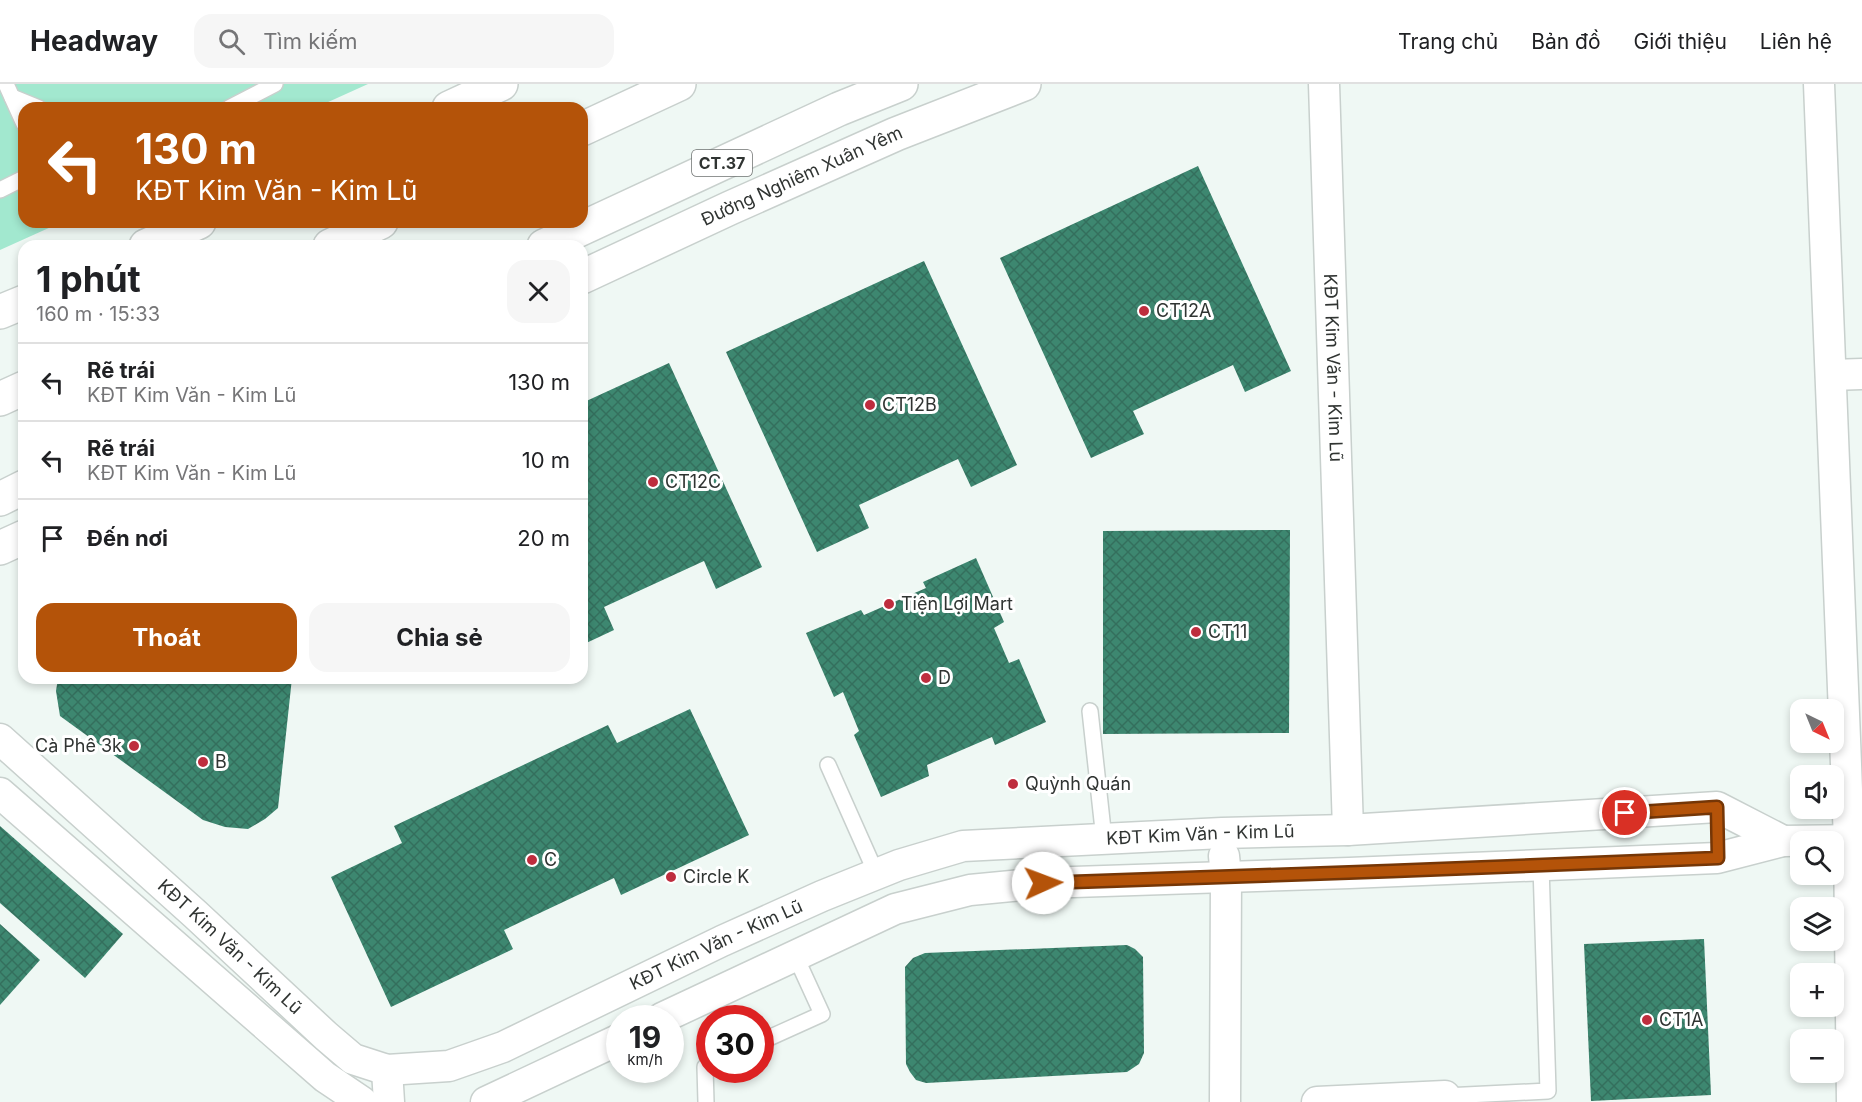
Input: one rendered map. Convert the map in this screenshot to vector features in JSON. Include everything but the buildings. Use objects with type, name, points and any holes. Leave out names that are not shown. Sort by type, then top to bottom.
[{"type":"main road","points":[[463,102],[501,84]]},
{"type":"main road","points":[[588,126],[679,84]]},
{"type":"main road","name":"CT.37","points":[[588,226],[839,109],[901,84]]},
{"type":"main road","name":"Đường Nghiêm Xuân Yêm","points":[[588,274],[896,134],[1024,84]]},
{"type":"main road","points":[[160,240],[186,228]]},
{"type":"main road","points":[[343,240],[368,228]]},
{"type":"main road","name":"CT.37","points":[[557,240],[583,228]]},
{"type":"main road","points":[[0,312],[18,304]]},
{"type":"main road","points":[[0,399],[18,391]]},
{"type":"main road","points":[[0,499],[18,491]]},
{"type":"main road","points":[[0,548],[18,540]]},
{"type":"street","name":"KĐT Kim Văn - Kim Lũ","points":[[1324,84],[1348,830]]},
{"type":"street","points":[[1819,84],[1831,375],[1855,840],[1852,1102]]},
{"type":"street","points":[[1831,375],[1862,374]]},
{"type":"street","name":"KĐT Kim Văn - Kim Lũ","points":[[0,739],[195,914],[326,1036],[353,1059],[387,1070],[448,1066],[503,1047],[722,941],[822,896],[876,873],[963,846],[1222,833],[1348,830],[1717,807]]},
{"type":"street","name":"KĐT Kim Văn - Kim Lũ","points":[[0,794],[325,1077],[362,1102]]},
{"type":"street","points":[[1718,858],[1717,807],[1783,841]]},
{"type":"street","points":[[1222,833],[1226,876],[1225,1102]]},
{"type":"street","points":[[684,1008],[895,909],[969,890],[1043,883],[1718,858],[1783,841],[1855,840]]},
{"type":"street","points":[[1041,842],[1043,883]]},
{"type":"street","points":[[822,896],[837,935]]},
{"type":"street","points":[[173,944],[195,914]]},
{"type":"street","points":[[486,1102],[606,1046]]},
{"type":"street","points":[[387,1070],[389,1102]]},
{"type":"street","points":[[1317,1102],[1446,1099]]},
{"type":"lane","points":[[240,102],[275,84]]},
{"type":"lane","points":[[453,102],[462,84]]},
{"type":"lane","points":[[9,90],[29,102]]},
{"type":"lane","points":[[9,90],[18,110]]},
{"type":"lane","points":[[0,190],[18,181]]},
{"type":"lane","points":[[1090,711],[1104,838]]},
{"type":"lane","points":[[828,765],[876,873]]},
{"type":"lane","points":[[1446,1099],[1548,1091],[1541,866]]},
{"type":"lane","points":[[774,1036],[822,1014],[795,955]]},
{"type":"lane","points":[[705,1083],[706,1102]]},
{"type":"green space","points":[[0,84],[368,84],[328,102],[18,102],[18,228],[49,228],[0,250]]},
{"type":"place","name":"CT12A","points":[[1144,311]]},
{"type":"place","name":"CT12B","points":[[870,405]]},
{"type":"place","name":"CT12C","points":[[653,482]]},
{"type":"place","name":"Tiện Lợi Mart","points":[[889,604]]},
{"type":"place","name":"CT11","points":[[1196,632]]},
{"type":"place","name":"D","points":[[926,678]]},
{"type":"place","name":"Cà Phê 3k","points":[[134,746]]},
{"type":"place","name":"B","points":[[203,762]]},
{"type":"place","name":"Quỳnh Quán","points":[[1013,784]]},
{"type":"place","name":"C","points":[[532,860]]},
{"type":"place","name":"Circle K","points":[[671,877]]},
{"type":"place","name":"CT1A","points":[[1647,1020]]},
{"type":"route","points":[[1043,883],[1718,858],[1717,807],[1625,813]]}]
